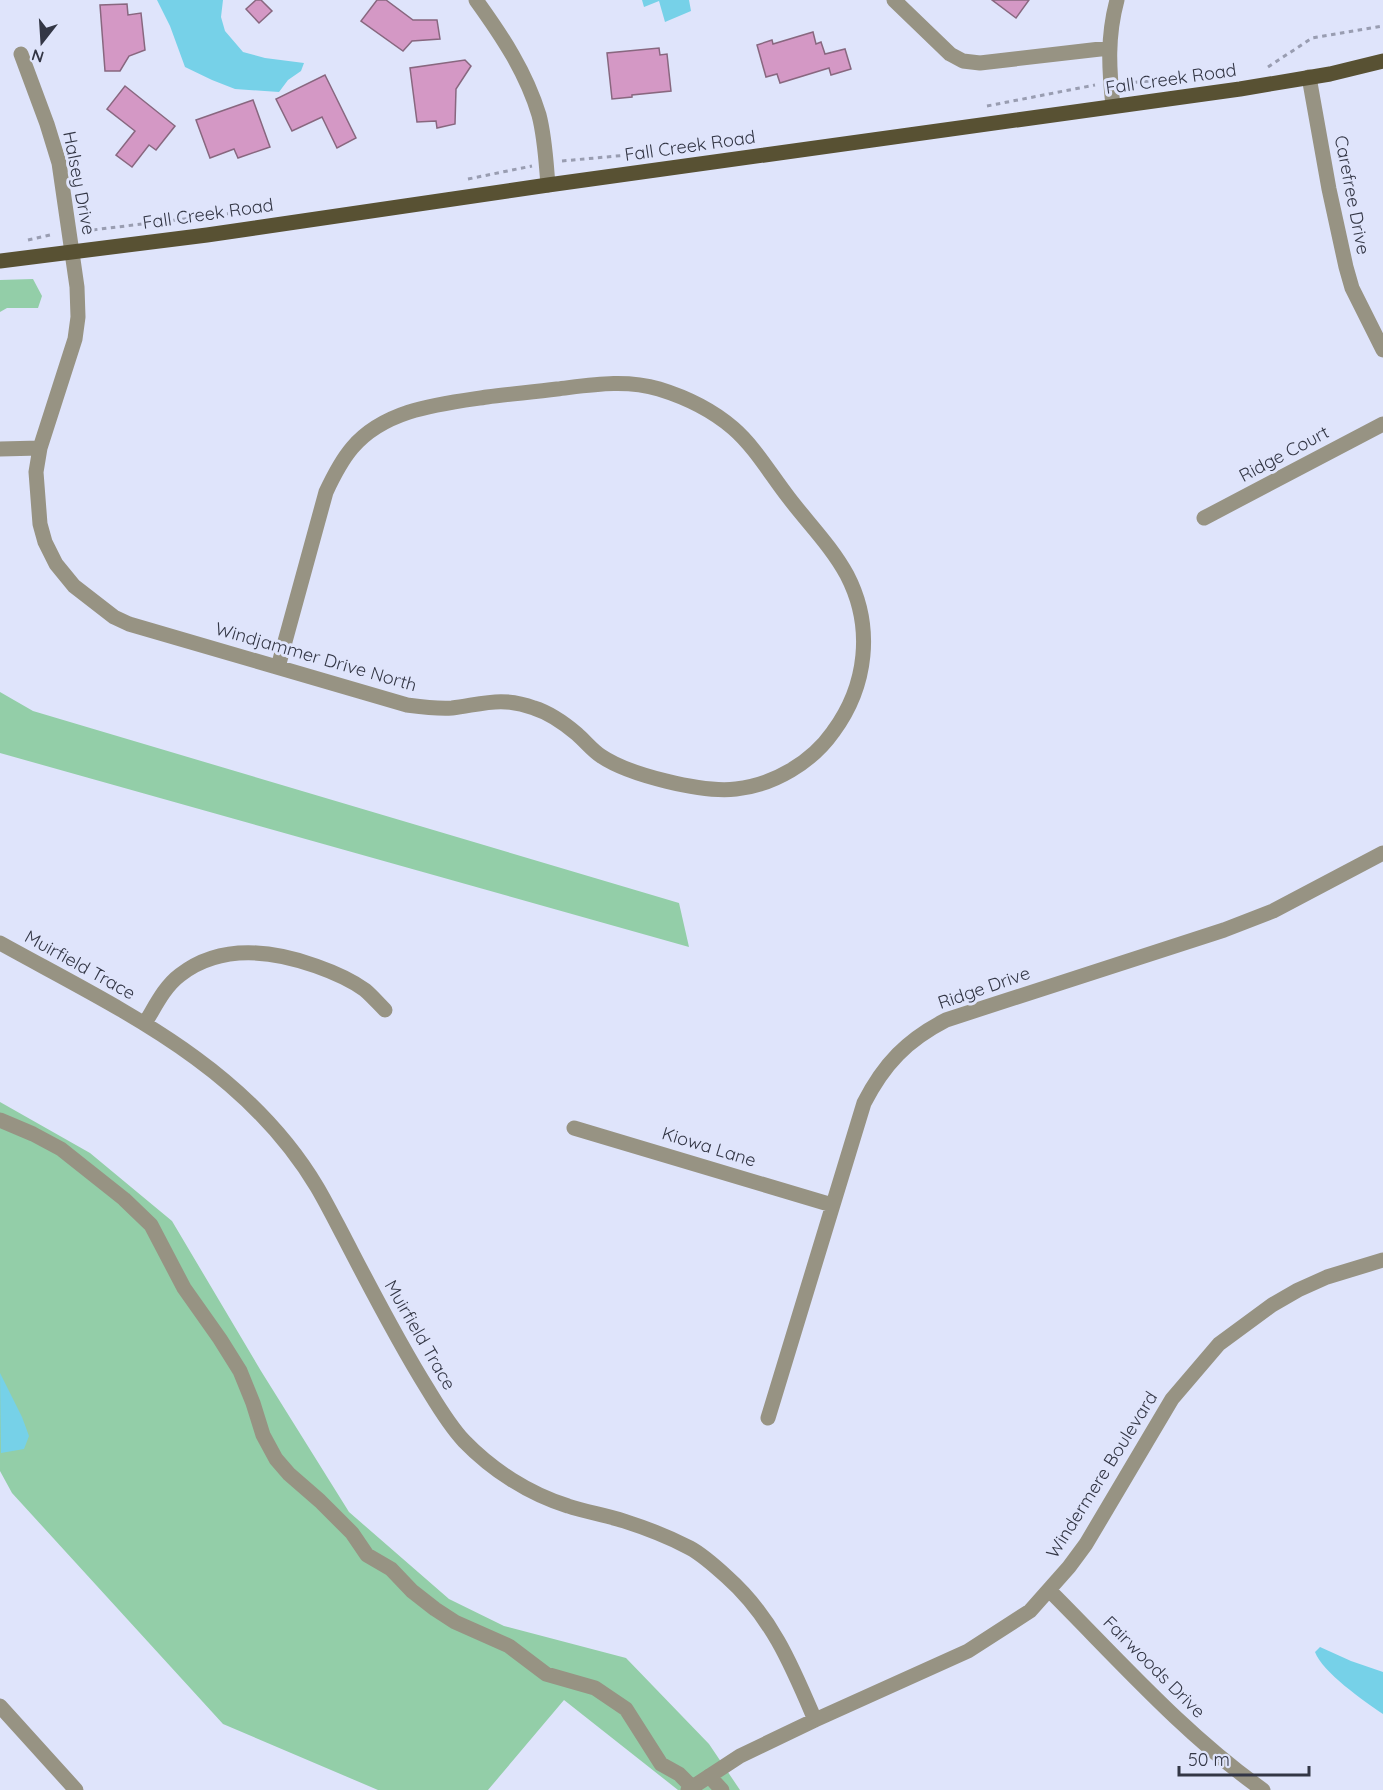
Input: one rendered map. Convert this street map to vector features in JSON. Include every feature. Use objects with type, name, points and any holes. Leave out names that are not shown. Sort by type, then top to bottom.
[{"type":"main road","name":"Fall Creek Road","points":[[0,261],[207,235],[1240,89],[1339,72],[1383,61]]},
{"type":"street","points":[[476,0],[506,41],[531,92],[539,116],[544,143],[548,185]]},
{"type":"street","points":[[894,0],[950,54],[963,61],[980,63],[1109,48]]},
{"type":"street","points":[[1113,106],[1109,48],[1118,0]]},
{"type":"street","name":"Halsey Drive","points":[[21,54],[59,163],[72,252]]},
{"type":"street","name":"Carefree Drive","points":[[1309,77],[1346,267],[1360,305],[1383,350]]},
{"type":"street","name":"Windjammer Drive North","points":[[72,252],[78,297],[78,317],[75,339],[40,448],[36,472],[40,524],[45,542],[56,564],[74,586],[114,617],[129,624],[407,705],[429,709],[511,701],[555,717],[599,754],[626,768],[710,790],[738,789],[770,780],[804,763],[827,741],[847,714],[859,684],[864,655],[862,623],[856,596],[846,574],[733,428],[682,398],[634,384],[608,383],[506,394],[416,409],[387,421],[352,447],[335,472],[326,492],[278,667]]},
{"type":"street","name":"Ridge Court","points":[[1204,518],[1383,424]]},
{"type":"street","points":[[0,449],[40,448]]},
{"type":"street","name":"Ridge Drive","points":[[768,1418],[864,1103],[873,1084],[899,1051],[946,1020],[1224,930],[1263,915],[1383,853]]},
{"type":"street","name":"Muirfield Trace","points":[[0,943],[145,1023],[191,1053],[232,1085],[295,1154],[317,1186],[407,1357],[447,1420],[462,1439],[483,1459],[529,1490],[565,1505],[623,1521],[665,1536],[692,1549],[718,1569],[743,1592],[768,1623],[788,1657],[815,1720]]},
{"type":"street","points":[[145,1023],[165,990],[180,975],[205,961],[233,953],[264,952],[340,974],[365,990],[385,1010]]},
{"type":"street","points":[[0,1120],[61,1149],[116,1193],[151,1225],[184,1288],[240,1371],[263,1435],[276,1459],[352,1533],[367,1555],[391,1569],[412,1591],[455,1622],[509,1646],[546,1674],[595,1688],[626,1709],[661,1764],[679,1774],[690,1788]]},
{"type":"street","name":"Kiowa Lane","points":[[574,1128],[832,1204]]},
{"type":"street","name":"Windermere Boulevard","points":[[690,1788],[740,1756],[968,1651],[1030,1611],[1086,1545],[1172,1399],[1219,1344],[1272,1305],[1298,1290],[1327,1277],[1383,1260]]},
{"type":"street","name":"Fairwoods Drive","points":[[1049,1590],[1196,1737],[1236,1771],[1263,1790]]},
{"type":"street","points":[[0,1706],[76,1790]]},
{"type":"street","points":[[709,1776],[723,1790]]},
{"type":"path","points":[[1262,71],[1312,38],[1383,26]]},
{"type":"path","points":[[985,107],[1089,86],[1197,77]]},
{"type":"path","points":[[465,179],[546,164],[640,154]]},
{"type":"path","points":[[26,241],[46,235],[259,210]]},
{"type":"green space","points":[[33,279],[42,296],[38,308],[7,308],[0,312],[0,280]]},
{"type":"green space","points":[[0,692],[33,711],[679,903],[689,947],[0,753]]},
{"type":"green space","points":[[0,1102],[90,1153],[172,1221],[261,1371],[349,1512],[449,1599],[504,1626],[626,1658],[709,1744],[740,1790],[678,1790],[564,1700],[488,1790],[378,1790],[223,1724],[12,1493],[0,1471]]},
{"type":"water","points":[[157,0],[223,0],[221,17],[225,31],[243,52],[265,58],[304,63],[301,71],[288,80],[279,92],[235,89],[185,67],[170,26]]},
{"type":"water","points":[[642,0],[689,0],[691,11],[665,22],[659,1],[644,7]]},
{"type":"water","points":[[0,1373],[29,1436],[24,1449],[1,1453]]},
{"type":"water","points":[[1320,1647],[1383,1672],[1383,1714],[1344,1686],[1326,1668],[1315,1652]]},
{"type":"building","points":[[256,0],[261,0],[272,11],[259,23],[246,9]]},
{"type":"building","points":[[377,0],[386,0],[413,20],[437,20],[440,39],[412,41],[403,51],[361,21]]},
{"type":"building","points":[[992,0],[1029,0],[1016,18]]},
{"type":"building","points":[[127,4],[128,15],[141,13],[145,50],[129,56],[120,71],[105,71],[100,5]]},
{"type":"building","points":[[813,32],[816,44],[821,42],[825,54],[845,49],[851,69],[831,75],[829,68],[780,83],[777,74],[766,77],[757,45],[772,40],[773,44]]},
{"type":"building","points":[[659,48],[660,55],[667,54],[671,91],[612,99],[607,53]]},
{"type":"building","points":[[465,60],[471,66],[456,89],[455,124],[437,128],[436,121],[417,122],[410,68]]},
{"type":"building","points":[[325,75],[356,138],[337,148],[322,117],[292,131],[276,99]]},
{"type":"building","points":[[125,86],[175,126],[156,150],[149,145],[132,167],[116,155],[135,131],[107,109]]},
{"type":"building","points":[[253,100],[270,147],[238,158],[234,149],[210,158],[196,120]]}]
